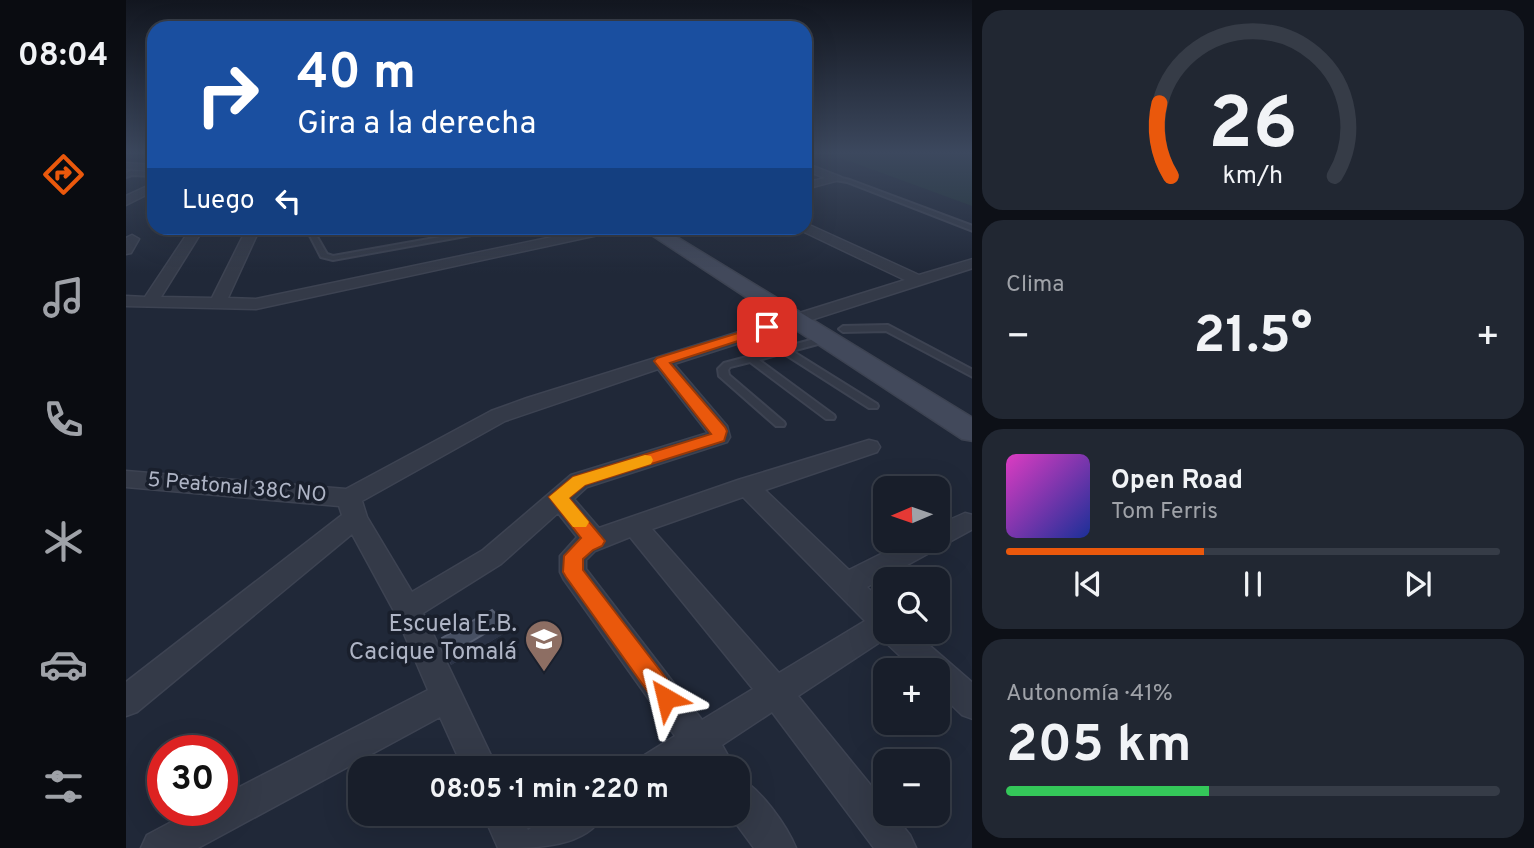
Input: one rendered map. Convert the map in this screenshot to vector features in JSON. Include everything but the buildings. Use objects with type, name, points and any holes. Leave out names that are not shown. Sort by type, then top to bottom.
[{"type":"main road","points":[[662,235],[835,334],[972,408]]},
{"type":"main road","points":[[684,235],[804,316]]},
{"type":"main road","points":[[835,334],[972,432]]},
{"type":"street","points":[[812,230],[920,281]]},
{"type":"street","points":[[150,301],[192,235]]},
{"type":"street","points":[[217,303],[250,235]]},
{"type":"street","points":[[126,300],[256,304],[579,235]]},
{"type":"street","points":[[126,701],[352,508],[498,416],[662,361],[972,264]]},
{"type":"street","points":[[407,608],[492,557],[579,481],[719,437],[719,431],[662,361]]},
{"type":"street","points":[[709,756],[573,572],[573,556],[586,544],[634,525],[869,447]]},
{"type":"street","name":"5 Peatonal 38C NO","points":[[126,479],[352,508]]},
{"type":"street","points":[[746,486],[873,612]]},
{"type":"street","points":[[558,497],[595,541]]},
{"type":"street","points":[[352,508],[407,608],[474,756]]},
{"type":"street","points":[[950,530],[965,522]]},
{"type":"street","points":[[634,525],[775,691],[897,848]]},
{"type":"street","points":[[846,585],[906,553]]},
{"type":"street","points":[[674,756],[873,631]]},
{"type":"street","points":[[907,644],[923,658]]},
{"type":"street","points":[[950,683],[972,704]]},
{"type":"street","points":[[160,848],[447,697]]},
{"type":"street","points":[[750,812],[777,848]]},
{"type":"street","points":[[507,826],[517,848]]},
{"type":"street","points":[[534,848],[568,826]]},
{"type":"lane","points":[[880,194],[972,229]]},
{"type":"lane","points":[[313,235],[324,255],[333,258],[462,235]]},
{"type":"lane","points":[[780,424],[724,376],[723,369],[727,365],[835,334],[888,328],[972,374]]},
{"type":"lane","points":[[785,350],[873,406]]},
{"type":"lane","points":[[752,359],[830,417]]},
{"type":"shaded area","points":[[938,194],[972,194],[972,206]]},
{"type":"slow traffic","points":[[579,522],[558,497],[579,481],[645,460]]},
{"type":"place","name":"Escuela E.B. Cacique Tomalá","points":[[544,673]]},
{"type":"route","points":[[666,698],[573,572],[573,556],[586,544],[595,541],[558,497],[579,481],[719,437],[719,431],[662,361],[767,327]]}]
